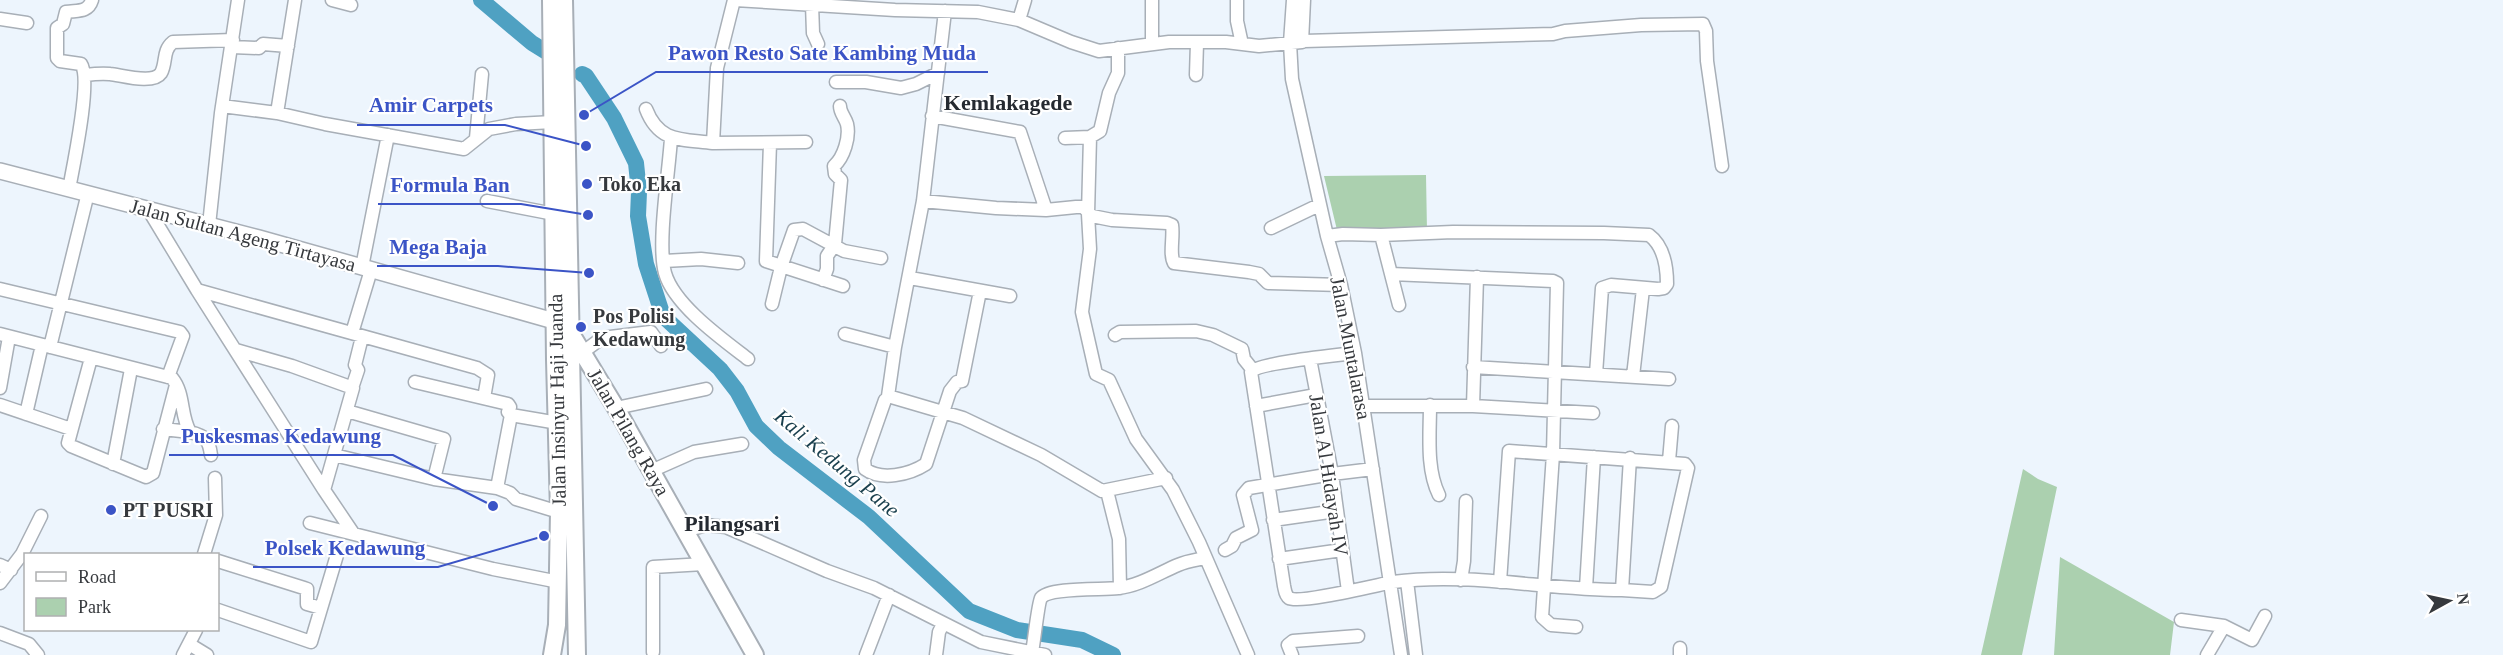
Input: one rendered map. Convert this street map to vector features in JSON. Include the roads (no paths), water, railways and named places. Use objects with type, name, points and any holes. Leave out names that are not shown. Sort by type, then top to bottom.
[{"type":"highway","name":"Jalan Insinyur Haji Juanda","points":[[551,0],[566,84],[554,214],[559,582],[557,625],[552,655]]},
{"type":"highway","name":"Jalan Insinyur Haji Juanda","points":[[564,0],[552,71],[553,123],[560,159],[572,336],[578,356],[577,655]]},
{"type":"highway","points":[[555,360],[578,356]]},
{"type":"highway","name":"Jalan Pilang Raya","points":[[578,356],[616,408],[755,655]]},
{"type":"main road","name":"Jalan Sultan Ageng Tirtayasa","points":[[0,171],[209,225],[554,321]]},
{"type":"street","points":[[69,189],[80,129],[85,75],[81,64],[60,61],[57,58],[57,28],[63,24],[66,12],[84,10],[88,8],[92,0]]},
{"type":"street","points":[[209,225],[222,106],[238,0]]},
{"type":"street","points":[[276,112],[295,0]]},
{"type":"street","points":[[332,0],[351,5]]},
{"type":"street","points":[[713,143],[717,68],[734,0],[812,4],[835,2],[951,8],[978,12],[1019,20],[1086,48],[1099,51],[1152,44],[1226,42],[1259,46],[1297,42],[1517,36],[1641,25],[1703,24],[1706,31],[1707,61],[1722,166]]},
{"type":"street","points":[[1019,20],[1025,0]]},
{"type":"street","points":[[1152,0],[1152,44]]},
{"type":"street","points":[[1237,0],[1237,21],[1242,44]]},
{"type":"street","points":[[1293,0],[1297,42]]},
{"type":"street","points":[[1297,42],[1304,0]]},
{"type":"street","points":[[812,4],[813,33],[818,44]]},
{"type":"street","points":[[951,8],[938,73],[923,201],[888,396],[963,418],[1041,455],[1095,488],[1107,491],[1166,478]]},
{"type":"street","points":[[0,19],[27,23]]},
{"type":"street","points":[[85,75],[111,74],[142,78],[158,76],[162,72],[168,46],[173,42],[232,43],[259,48],[263,44],[288,46]]},
{"type":"street","name":"Jalan Muntalarasa","points":[[1297,42],[1292,79],[1319,205],[1331,236],[1369,405],[1373,469],[1397,582],[1401,655]]},
{"type":"street","points":[[1196,75],[1197,43]]},
{"type":"street","points":[[1065,138],[1090,136],[1100,131],[1109,93],[1118,73],[1118,48]]},
{"type":"street","points":[[836,82],[866,82],[902,88],[938,73]]},
{"type":"street","points":[[476,138],[482,74]]},
{"type":"street","points":[[222,106],[276,112],[324,124],[464,149],[484,131],[496,127],[553,123]]},
{"type":"street","points":[[823,280],[827,269],[827,256],[834,247],[841,180],[835,174],[834,166],[840,160],[848,134],[846,120],[840,113],[840,106]]},
{"type":"street","points":[[646,109],[660,132],[671,138],[713,143],[806,142]]},
{"type":"street","points":[[932,116],[1020,132],[1046,210]]},
{"type":"street","points":[[324,490],[354,391],[352,388],[358,370],[355,365],[357,335],[388,135]]},
{"type":"street","points":[[1090,136],[1088,213],[1090,249],[1082,318],[1096,374],[1109,380],[1136,439],[1173,490],[1248,655]]},
{"type":"street","points":[[671,138],[664,261],[669,284],[696,316],[748,359]]},
{"type":"street","points":[[770,142],[766,261],[843,286]]},
{"type":"street","points":[[26,414],[61,303],[88,193]]},
{"type":"street","points":[[487,201],[554,214]]},
{"type":"street","points":[[923,201],[1046,210],[1083,207],[1088,213],[1112,220],[1170,223],[1174,241],[1171,256],[1174,263],[1259,274],[1268,283],[1341,285]]},
{"type":"street","points":[[1270,228],[1319,205]]},
{"type":"street","points":[[148,209],[353,533]]},
{"type":"street","points":[[772,304],[792,233],[798,228],[853,254],[881,258]]},
{"type":"street","points":[[1331,236],[1453,232],[1649,235],[1661,248],[1668,281],[1664,288],[1642,289],[1611,285],[1602,288],[1596,374]]},
{"type":"street","points":[[1382,235],[1399,305]]},
{"type":"street","points":[[664,261],[701,259],[738,263]]},
{"type":"street","points":[[1391,274],[1557,283],[1553,454],[1542,612],[1544,621],[1551,625],[1576,627]]},
{"type":"street","points":[[1473,406],[1477,277]]},
{"type":"street","points":[[910,278],[1010,296]]},
{"type":"street","points":[[0,289],[182,334],[163,429],[153,473],[150,476],[113,464],[71,446],[68,440],[92,358]]},
{"type":"street","points":[[1633,376],[1642,289]]},
{"type":"street","points":[[198,290],[486,372],[488,381],[484,398]]},
{"type":"street","points":[[885,400],[864,460],[865,469],[872,474],[893,475],[919,469],[926,464],[950,392],[957,382],[962,381],[980,291]]},
{"type":"street","points":[[1115,335],[1120,332],[1180,331],[1213,335],[1242,350],[1244,359],[1252,371],[1273,519],[1287,595],[1295,599],[1397,582],[1461,580],[1653,592],[1662,587],[1688,468],[1686,464],[1630,458],[1509,451],[1500,582]]},
{"type":"street","points":[[578,356],[602,338],[651,332],[661,346]]},
{"type":"street","points":[[845,334],[895,347]]},
{"type":"street","points":[[0,388],[4,335],[172,381],[183,402],[190,432]]},
{"type":"street","points":[[236,350],[292,366],[352,388]]},
{"type":"street","points":[[1252,371],[1310,359],[1356,353]]},
{"type":"street","name":"Jalan Al Hidayah IV","points":[[1310,359],[1332,474],[1348,591]]},
{"type":"street","points":[[1473,367],[1669,379]]},
{"type":"street","points":[[113,464],[130,369]]},
{"type":"street","points":[[416,382],[510,406],[508,412],[511,415],[497,488]]},
{"type":"street","points":[[616,408],[706,389]]},
{"type":"street","points":[[1256,406],[1316,395]]},
{"type":"street","points":[[0,405],[71,429]]},
{"type":"street","points":[[1369,405],[1473,406],[1593,413]]},
{"type":"street","points":[[1430,405],[1431,462],[1439,495]]},
{"type":"street","points":[[347,411],[444,439],[434,479]]},
{"type":"street","points":[[511,415],[558,423]]},
{"type":"street","points":[[1669,461],[1672,426]]},
{"type":"street","points":[[163,429],[190,432],[207,439],[211,455]]},
{"type":"street","points":[[651,471],[694,452],[742,444]]},
{"type":"street","points":[[334,455],[434,479],[497,488],[510,493],[516,499],[559,512]]},
{"type":"street","points":[[1586,588],[1594,457]]},
{"type":"street","points":[[1622,590],[1630,458]]},
{"type":"street","points":[[1231,546],[1236,538],[1252,530],[1243,495],[1245,490],[1268,484],[1373,469]]},
{"type":"street","points":[[205,553],[216,515],[216,478]]},
{"type":"street","points":[[1107,491],[1119,539],[1120,588]]},
{"type":"street","points":[[1461,580],[1466,501]]},
{"type":"street","points":[[1273,519],[1336,511]]},
{"type":"street","points":[[0,583],[6,568],[22,554],[41,516]]},
{"type":"street","points":[[310,523],[493,570],[559,582]]},
{"type":"street","points":[[685,531],[706,525],[726,527],[888,595],[981,642],[1038,654],[1035,638],[1041,598],[1046,595],[1082,589],[1120,588],[1156,576],[1184,562],[1205,558]]},
{"type":"street","points":[[1280,559],[1342,550]]},
{"type":"street","points":[[307,655],[337,555]]},
{"type":"street","points":[[219,561],[307,589],[307,604],[321,608]]},
{"type":"street","points":[[653,652],[653,567],[704,564]]},
{"type":"street","points":[[1397,582],[1416,655]]},
{"type":"street","points":[[863,654],[888,595]]},
{"type":"street","points":[[219,610],[310,642]]},
{"type":"street","points":[[2181,620],[2224,626],[2252,640],[2265,616]]},
{"type":"street","points":[[936,655],[939,632],[943,624]]},
{"type":"street","points":[[2207,655],[2224,626]]},
{"type":"street","points":[[196,631],[186,650],[207,655]]},
{"type":"street","points":[[0,633],[26,642],[34,653]]},
{"type":"street","points":[[1291,650],[1293,641],[1358,636]]},
{"type":"waterway","name":"Kali Kedung Pane","points":[[481,0],[532,43],[561,61]]},
{"type":"waterway","name":"Kali Kedung Pane","points":[[582,74],[586,76],[614,118],[636,163],[639,192],[638,216],[646,264],[663,316],[720,369],[737,391],[756,426],[779,448],[869,517],[969,611],[1017,630],[1082,640],[1113,655]]},
{"type":"place","name":"Pawon Resto Sate Kambing Muda","points":[[584,115]]},
{"type":"place","name":"Amir Carpets","points":[[586,146]]},
{"type":"place","name":"Toko Eka","points":[[587,184]]},
{"type":"place","name":"Formula Ban","points":[[588,215]]},
{"type":"place","name":"Mega Baja","points":[[589,273]]},
{"type":"place","name":"Pos Polisi Kedawung","points":[[581,327]]},
{"type":"place","name":"Puskesmas Kedawung","points":[[493,506]]},
{"type":"place","name":"PT PUSRI","points":[[111,510]]},
{"type":"place","name":"Polsek Kedawung","points":[[544,536]]},
{"type":"district","name":"Kemlakagede","points":[[1008,102]]},
{"type":"district","name":"Pilangsari","points":[[732,523]]}]
